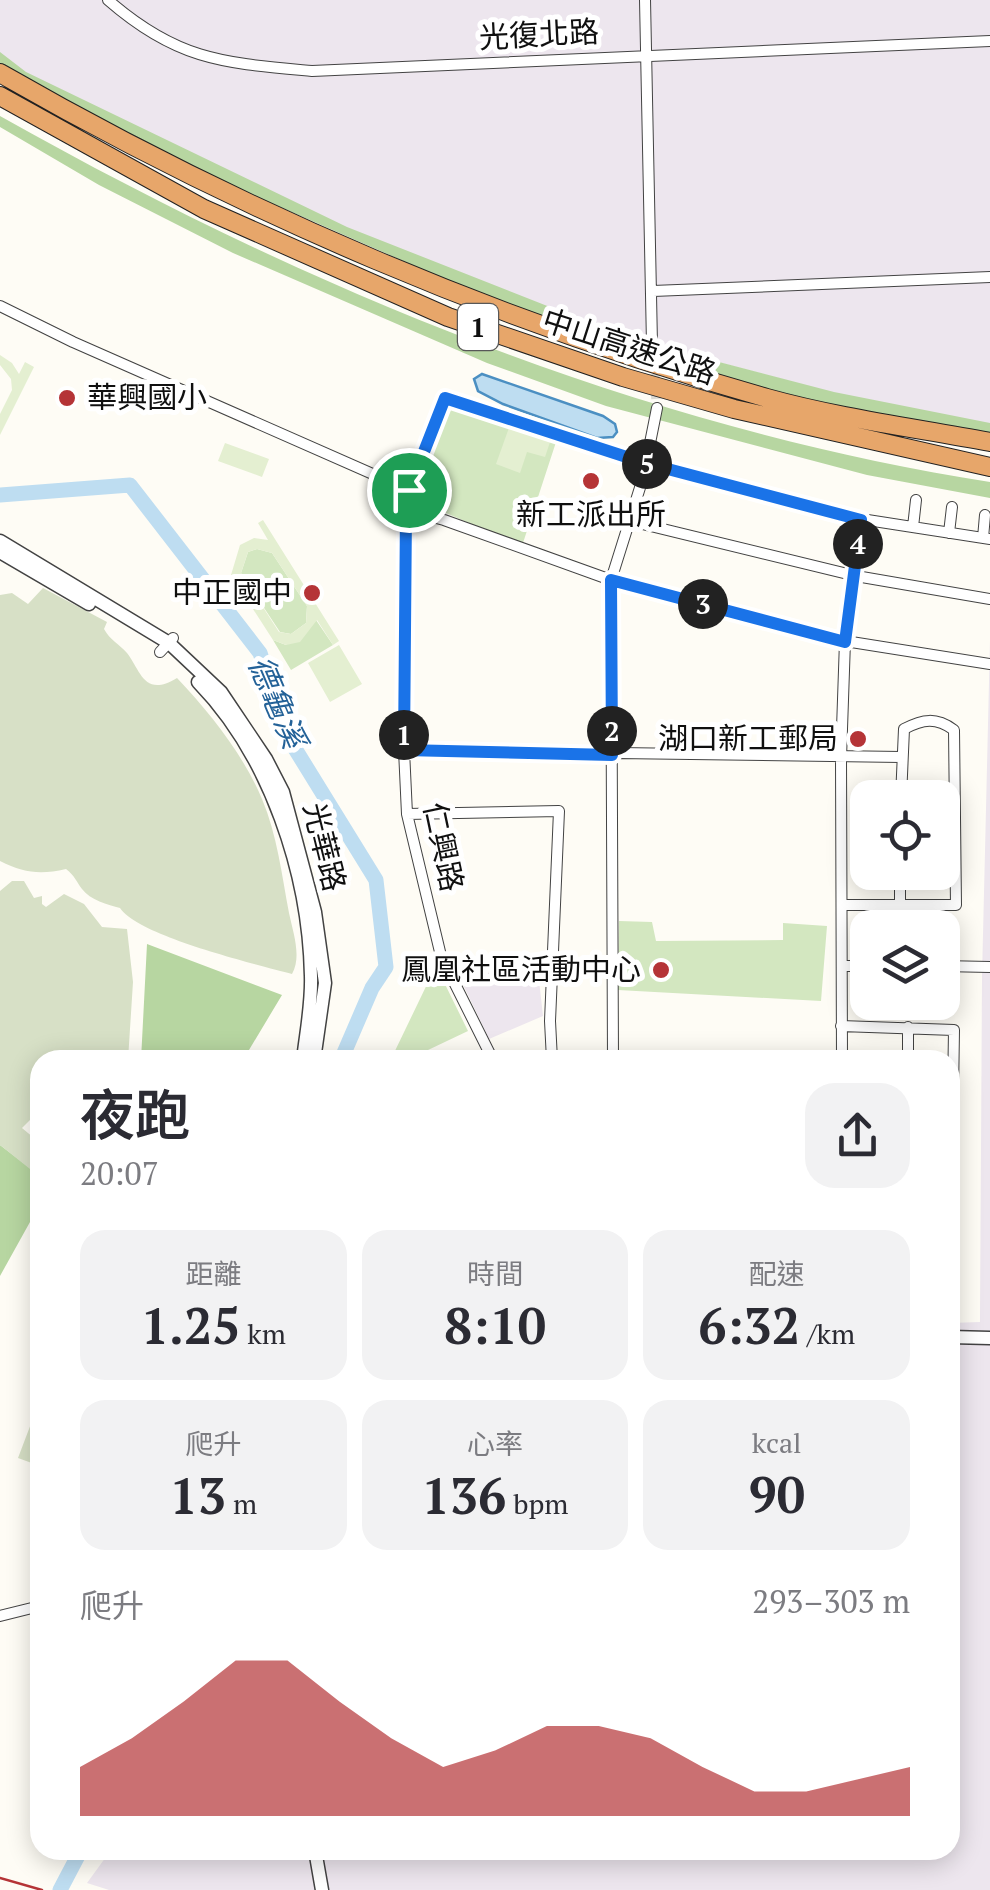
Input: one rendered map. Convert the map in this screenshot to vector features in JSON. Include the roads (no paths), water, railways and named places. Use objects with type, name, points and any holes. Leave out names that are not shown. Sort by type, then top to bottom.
[{"type":"highway","name":"中山高速公路","points":[[0,71],[214,185],[520,318],[770,398],[990,442]]},
{"type":"highway","name":"中山高速公路","points":[[0,96],[204,209],[448,316],[623,377],[734,409],[990,467]]},
{"type":"street","name":"光復北路","points":[[108,0],[168,44],[240,66],[312,71],[990,41]]},
{"type":"street","points":[[645,0],[652,344]]},
{"type":"street","points":[[653,291],[990,277]]},
{"type":"street","points":[[0,306],[409,490]]},
{"type":"street","name":"仁興路","points":[[488,1050],[441,956],[408,814],[404,750],[409,490],[445,398],[645,463]]},
{"type":"street","points":[[613,1050],[611,580],[658,408]]},
{"type":"street","points":[[645,463],[861,520],[987,539],[985,515]]},
{"type":"street","points":[[913,527],[916,500]]},
{"type":"street","points":[[949,533],[952,506]]},
{"type":"street","points":[[406,510],[434,516],[611,580],[845,642],[990,664]]},
{"type":"street","points":[[842,1050],[841,758],[845,642],[861,520]]},
{"type":"street","points":[[630,521],[856,576],[990,599]]},
{"type":"street","name":"光華路","points":[[0,541],[166,646],[220,692],[284,792],[314,912],[324,983],[315,1050]]},
{"type":"street","name":"光華路","points":[[0,552],[166,646]]},
{"type":"street","points":[[843,905],[956,905],[954,730],[942,722],[921,720],[904,729],[901,780]]},
{"type":"street","name":"光華路","points":[[247,737],[276,800],[302,904],[311,982],[304,1050]]},
{"type":"street","points":[[404,750],[901,758]]},
{"type":"street","points":[[408,814],[558,811],[551,1050]]},
{"type":"street","points":[[900,890],[900,904]]},
{"type":"street","points":[[842,966],[850,966]]},
{"type":"street","points":[[960,966],[990,967]]},
{"type":"street","points":[[841,1026],[954,1030],[954,1050]]},
{"type":"street","points":[[908,1027],[908,1050]]},
{"type":"street","points":[[960,1337],[990,1338]]},
{"type":"street","points":[[0,1616],[30,1608]]},
{"type":"street","points":[[318,1860],[322,1890]]},
{"type":"water","points":[[482,374],[603,416],[615,424],[617,432],[613,437],[597,438],[503,404],[478,391],[474,379]]},
{"type":"waterway","name":"德龜溪","points":[[0,495],[130,485],[260,653],[289,739],[376,880],[386,967],[372,988],[345,1050]]},
{"type":"waterway","name":"德龜溪","points":[[60,1890],[76,1860]]},
{"type":"tunnel","points":[[652,344],[657,408]]},
{"type":"railway","points":[[0,1878],[42,1890]]},
{"type":"place","name":"華興國小","points":[[67,398]]},
{"type":"place","name":"新工派出所","points":[[591,481]]},
{"type":"place","name":"中正國中","points":[[312,593]]},
{"type":"place","name":"湖口新工郵局","points":[[858,739]]},
{"type":"place","name":"鳳凰社區活動中心","points":[[661,970]]}]
